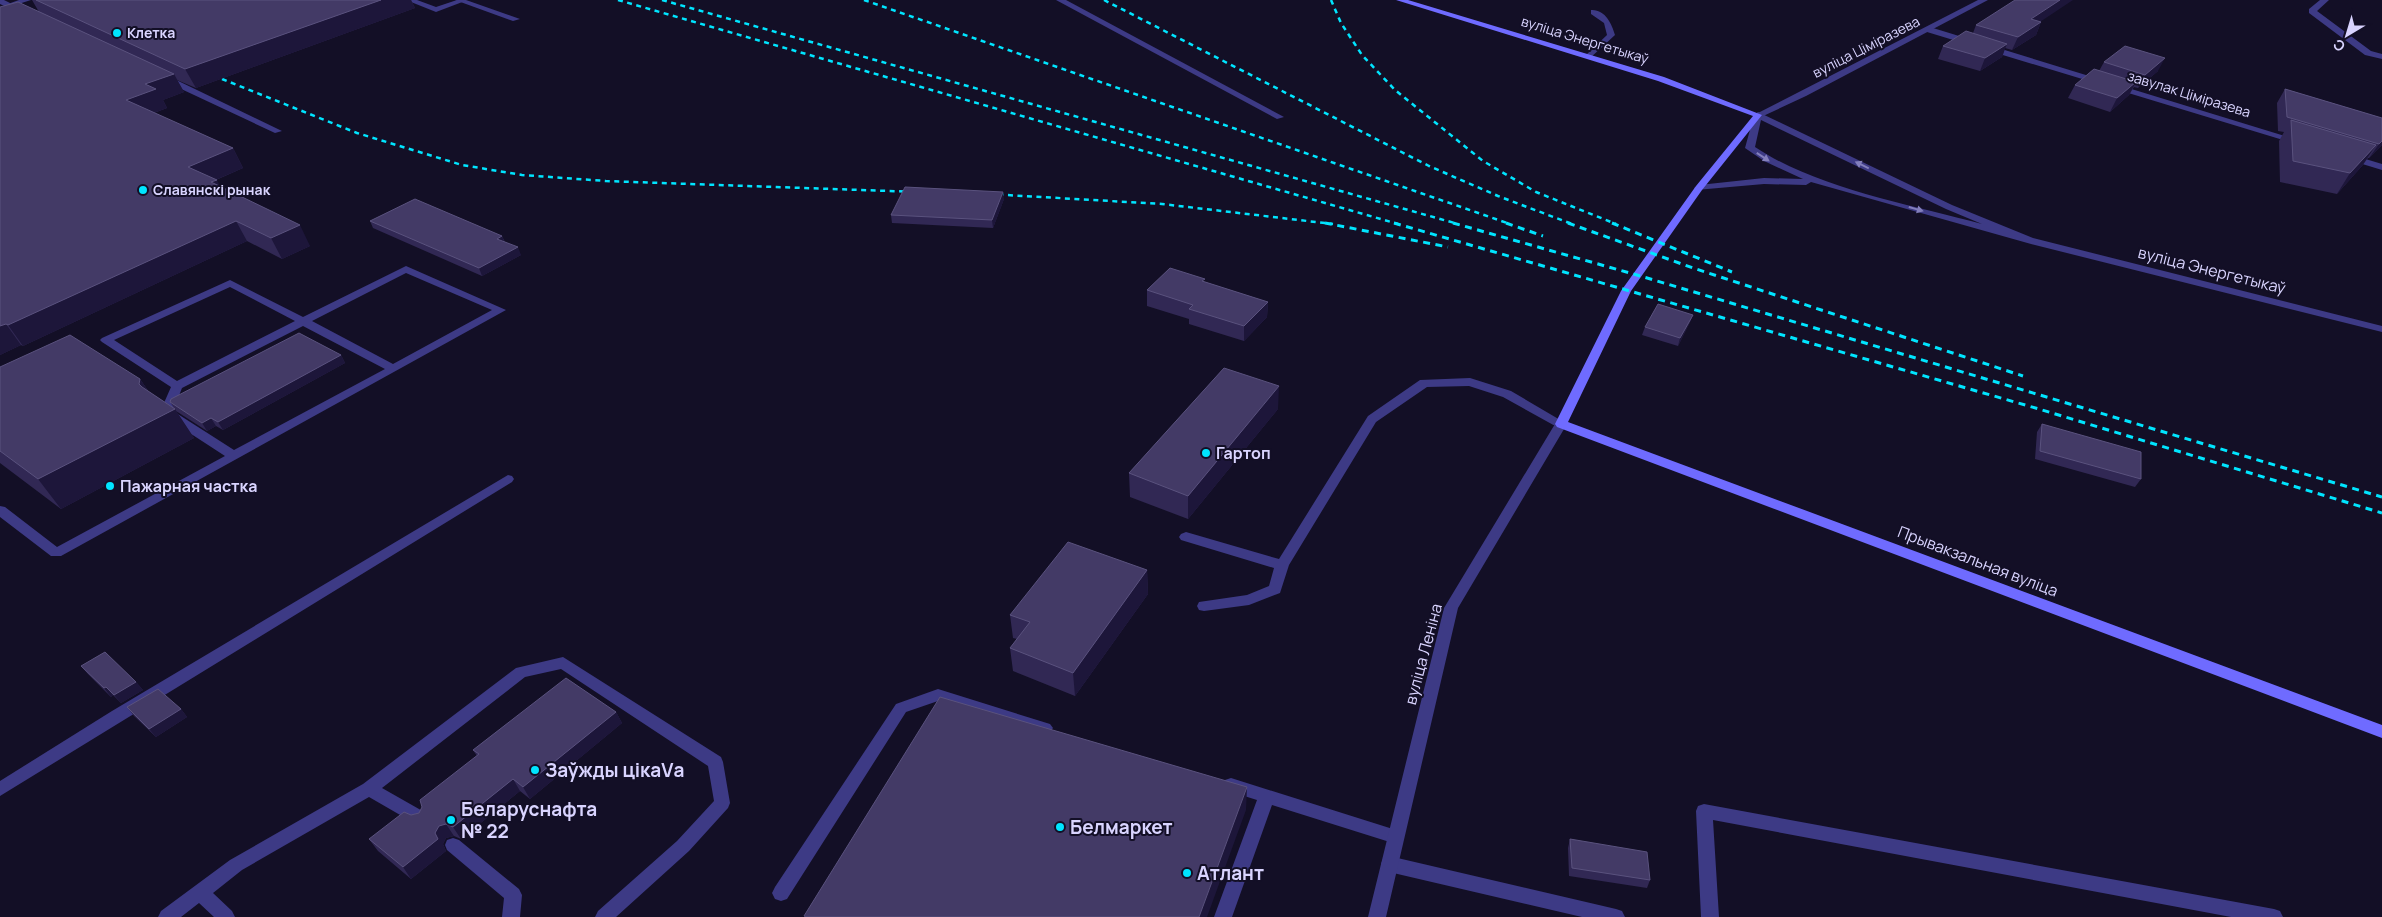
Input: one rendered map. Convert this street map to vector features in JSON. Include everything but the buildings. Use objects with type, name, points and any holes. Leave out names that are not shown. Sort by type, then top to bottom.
[{"type":"main road","name":"вуліца Энергетыкаў","points":[[1405,0],[1661,79],[1758,115]]},
{"type":"main road","points":[[1561,424],[1626,291],[1652,252],[1700,188],[1758,115]]},
{"type":"main road","name":"Прывакзальная вуліца","points":[[1561,424],[2382,732]]},
{"type":"street","points":[[9,5],[26,0]]},
{"type":"street","points":[[410,0],[436,10],[460,0],[516,19]]},
{"type":"street","points":[[1060,0],[1280,117]]},
{"type":"street","name":"вуліца Ціміразева","points":[[1758,115],[1930,30],[1984,0]]},
{"type":"street","points":[[2325,0],[2312,11],[2368,53],[2382,57]]},
{"type":"street","points":[[0,1],[27,14]]},
{"type":"street","points":[[1589,57],[1611,35],[1608,22],[1594,12]]},
{"type":"street","name":"завулак Ціміразева","points":[[1930,30],[2307,144]]},
{"type":"street","points":[[152,72],[278,131]]},
{"type":"street","points":[[1758,115],[1949,207],[2035,242],[1844,188],[1796,173],[1763,158],[1750,148],[1758,115]]},
{"type":"street","points":[[2335,153],[2382,167]]},
{"type":"street","points":[[1700,188],[1764,181],[1795,180],[1844,188]]},
{"type":"street","name":"вуліца Энергетыкаў","points":[[2035,242],[2382,330]]},
{"type":"street","points":[[0,510],[56,553],[394,369],[501,310],[406,269],[177,386],[166,412],[234,456]]},
{"type":"street","points":[[177,386],[106,340],[230,283],[394,369]]},
{"type":"street","points":[[1204,606],[1250,600],[1275,589],[1282,566],[1372,419],[1424,384],[1470,382],[1507,394],[1561,424]]},
{"type":"street","name":"вуліца Леніна","points":[[1377,917],[1451,608],[1561,424]]},
{"type":"street","points":[[0,789],[126,710],[508,479]]},
{"type":"street","points":[[1186,538],[1282,566]]},
{"type":"street","points":[[167,917],[236,865],[369,789],[520,672],[563,663],[716,762],[722,803],[684,846],[604,917]]},
{"type":"street","points":[[781,893],[901,708],[938,695],[1060,733]]},
{"type":"street","points":[[1220,782],[1396,837]]},
{"type":"street","points":[[369,789],[420,818]]},
{"type":"street","points":[[1223,917],[1267,796]]},
{"type":"street","points":[[1710,917],[1704,811],[2274,917]]},
{"type":"street","points":[[453,845],[513,895],[511,917]]},
{"type":"street","points":[[1390,864],[1616,917]]},
{"type":"street","points":[[200,892],[226,917]]},
{"type":"railway","points":[[618,0],[1398,224]]},
{"type":"railway","points":[[662,0],[1458,224]]},
{"type":"railway","points":[[864,0],[1510,224]]},
{"type":"railway","points":[[1104,0],[1429,166],[1498,196],[1572,224]]},
{"type":"railway","points":[[1331,0],[1341,23],[1362,55],[1395,90],[1483,161],[1536,192],[1616,224]]},
{"type":"railway","points":[[222,79],[357,133],[462,165],[522,175],[606,181],[917,192]]},
{"type":"railway","points":[[989,194],[1162,204],[1326,223]]},
{"type":"railway","points":[[1326,223],[1333,224]]},
{"type":"railway","points":[[1326,223],[1448,247]]},
{"type":"railway","points":[[1394,223],[2039,409],[2382,513]]},
{"type":"railway","points":[[1453,223],[1637,275],[2382,497]]},
{"type":"railway","points":[[1506,223],[1543,236]]},
{"type":"railway","points":[[1568,223],[1693,268],[2023,376]]},
{"type":"railway","points":[[1612,223],[1732,272]]},
{"type":"place","name":"Клетка","points":[[117,33]]},
{"type":"place","name":"Славянскі рынак","points":[[143,190]]},
{"type":"place","name":"Гартоп","points":[[1206,453]]},
{"type":"place","name":"Пажарная частка","points":[[110,486]]},
{"type":"place","name":"Заўжды цікаVа","points":[[535,770]]},
{"type":"place","name":"Беларуснафта № 22","points":[[451,820]]},
{"type":"place","name":"Белмаркет","points":[[1060,827]]},
{"type":"place","name":"Атлант","points":[[1187,873]]}]
